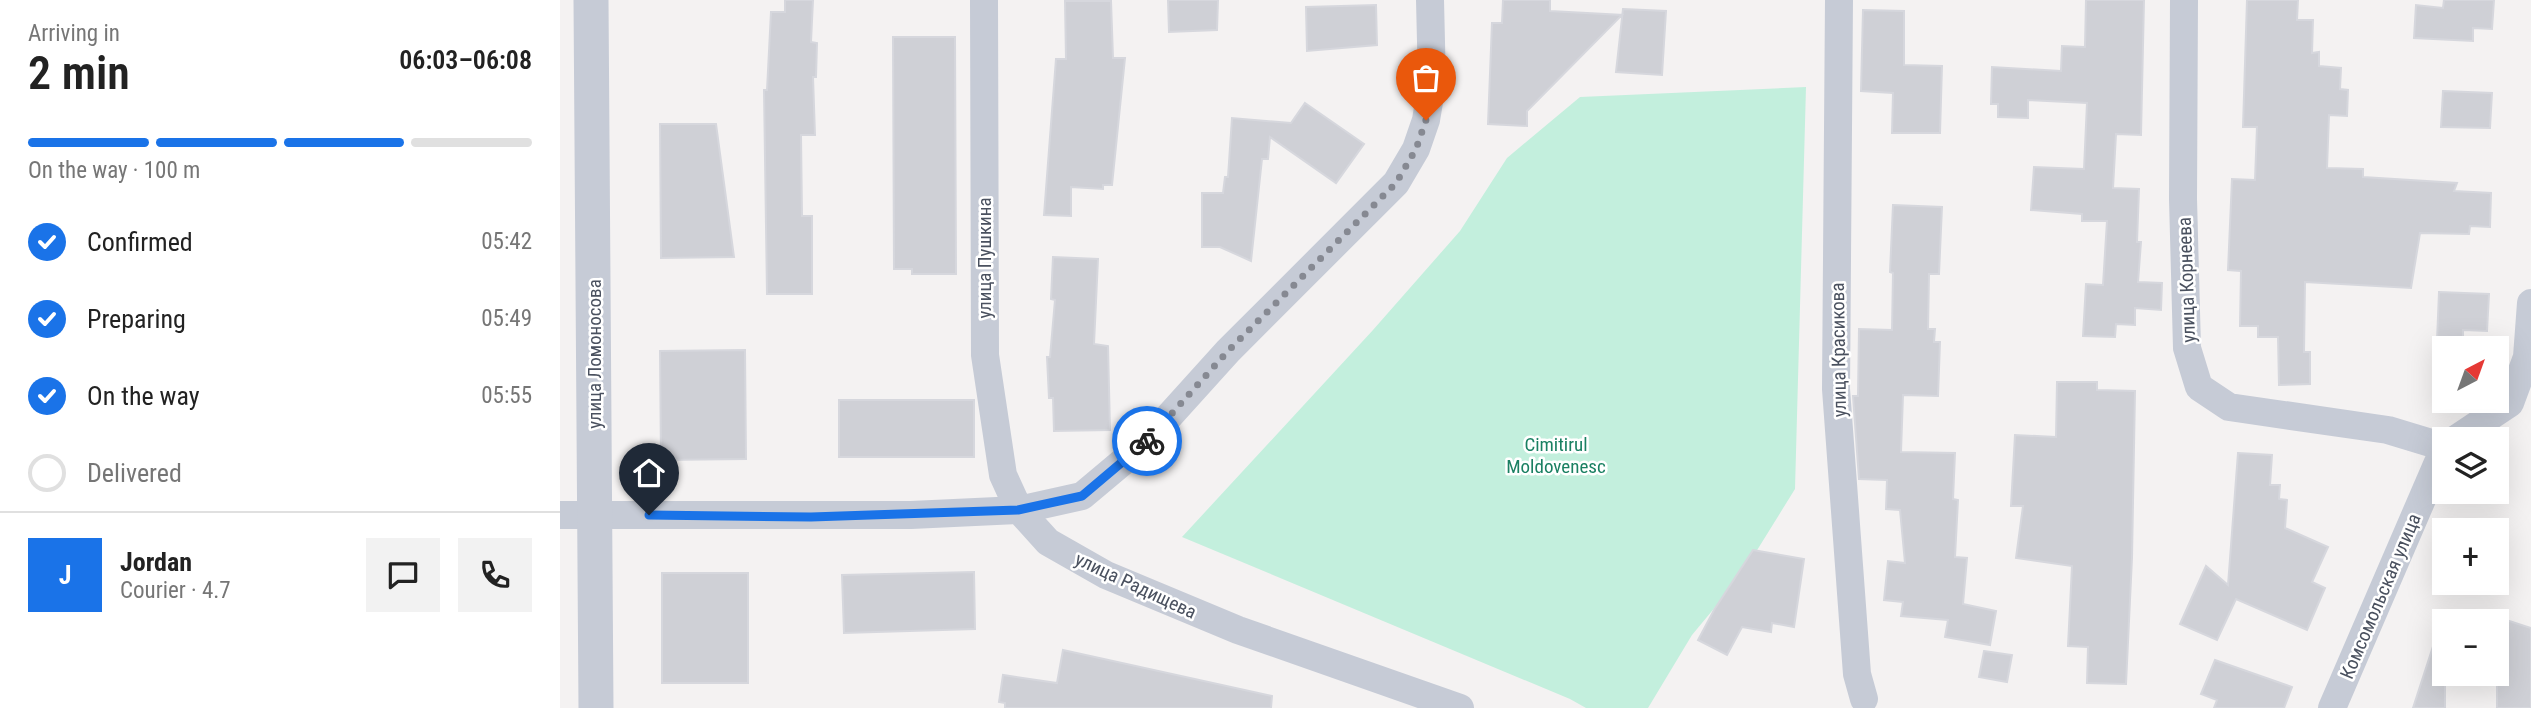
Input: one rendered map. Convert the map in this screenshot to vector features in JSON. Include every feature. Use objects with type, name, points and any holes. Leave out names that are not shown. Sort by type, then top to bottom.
[{"type":"street","name":"улица Ломоносова","points":[[591,0],[596,708]]},
{"type":"street","name":"улица Пушкина","points":[[984,0],[985,355],[1003,475],[1018,510]]},
{"type":"street","points":[[560,515],[811,517],[1018,510],[1082,496],[1144,444],[1228,351],[1396,183],[1416,149],[1426,120],[1432,84],[1430,0]]},
{"type":"street","name":"улица Красикова","points":[[1839,0],[1836,390],[1857,674],[1864,699]]},
{"type":"street","name":"улица Корнеева","points":[[2184,0],[2183,199],[2186,334],[2187,348],[2199,387],[2229,407],[2388,430],[2432,443]]},
{"type":"street","points":[[2479,427],[2520,405],[2531,303]]},
{"type":"street","name":"Комсомольская улица","points":[[2332,708],[2432,475]]},
{"type":"street","name":"улица Радищева","points":[[1018,510],[1048,542],[1106,575],[1238,631],[1460,708]]},
{"type":"green space","name":"Cimitirul Moldovenesc","points":[[1806,87],[1795,489],[1741,576],[1692,635],[1648,708],[1586,708],[1182,537],[1373,330],[1460,231],[1507,158],[1580,97]]},
{"type":"building","points":[[785,0],[813,0],[811,42],[817,43],[816,77],[813,77],[815,135],[801,135],[802,216],[812,216],[812,294],[767,294],[764,90],[767,90],[771,12],[785,12]]},
{"type":"building","points":[[1168,0],[1218,0],[1217,30],[1169,32]]},
{"type":"building","points":[[1503,0],[1550,0],[1550,11],[1622,15],[1527,111],[1527,126],[1488,124],[1492,23],[1502,23]]},
{"type":"building","points":[[2086,0],[2144,0],[2141,135],[2116,134],[2113,188],[2139,189],[2137,242],[2141,242],[2138,282],[2162,283],[2161,310],[2135,308],[2135,325],[2116,324],[2115,337],[2083,336],[2086,284],[2103,285],[2107,221],[2082,221],[2082,214],[2031,210],[2034,167],[2084,169],[2087,103],[2028,100],[2028,118],[1998,117],[1998,104],[1991,104],[1992,67],[2061,71],[2062,46],[2085,47]]},
{"type":"building","points":[[2247,0],[2298,0],[2297,20],[2313,20],[2312,53],[2319,52],[2319,66],[2341,68],[2340,89],[2348,90],[2347,116],[2329,115],[2327,168],[2363,169],[2363,177],[2457,183],[2454,191],[2491,193],[2490,227],[2470,226],[2469,234],[2420,233],[2411,288],[2305,282],[2304,352],[2310,352],[2310,384],[2279,385],[2278,337],[2258,337],[2258,326],[2240,326],[2241,271],[2228,270],[2232,179],[2255,180],[2257,127],[2243,127]]},
{"type":"building","points":[[2444,0],[2494,0],[2492,29],[2473,28],[2473,41],[2414,38],[2416,5],[2443,8]]},
{"type":"building","points":[[1065,1],[1111,1],[1113,58],[1125,58],[1112,185],[1103,185],[1103,189],[1071,187],[1071,216],[1044,215],[1056,59],[1066,59]]},
{"type":"building","points":[[1376,5],[1377,45],[1307,51],[1306,7]]},
{"type":"building","points":[[1623,9],[1666,11],[1662,75],[1616,72]]},
{"type":"building","points":[[1863,10],[1904,11],[1904,65],[1942,66],[1940,133],[1892,133],[1893,93],[1861,91]]},
{"type":"building","points":[[893,37],[955,37],[956,274],[912,274],[912,269],[894,269]]},
{"type":"building","points":[[2443,91],[2492,93],[2490,128],[2441,127]]},
{"type":"building","points":[[1305,103],[1364,144],[1336,183],[1270,137],[1268,159],[1262,159],[1251,261],[1220,247],[1202,247],[1202,193],[1223,193],[1225,177],[1228,177],[1232,118],[1291,123]]},
{"type":"building","points":[[660,124],[716,124],[734,257],[661,258]]},
{"type":"building","points":[[1893,205],[1942,207],[1939,274],[1929,274],[1928,329],[1935,329],[1934,342],[1940,342],[1938,396],[1903,395],[1901,452],[1955,453],[1953,499],[1958,500],[1955,557],[1967,558],[1963,604],[1996,611],[1990,645],[1945,637],[1948,620],[1901,616],[1903,602],[1884,600],[1888,561],[1905,563],[1900,510],[1886,509],[1887,480],[1859,479],[1853,396],[1858,396],[1859,329],[1892,330],[1893,273],[1890,272]]},
{"type":"building","points":[[1053,257],[1098,259],[1094,344],[1108,346],[1110,430],[1054,431],[1053,398],[1049,398],[1047,357],[1050,357],[1055,300],[1051,299]]},
{"type":"building","points":[[2439,292],[2489,294],[2487,331],[2463,330],[2463,336],[2437,336]]},
{"type":"building","points":[[745,350],[746,459],[661,460],[660,351]]},
{"type":"building","points":[[2057,382],[2097,382],[2097,390],[2135,391],[2132,558],[2126,684],[2087,683],[2088,647],[2068,646],[2072,566],[2016,558],[2023,506],[2011,506],[2015,435],[2056,437]]},
{"type":"building","points":[[839,400],[974,400],[974,457],[839,457]]},
{"type":"building","points":[[2238,453],[2272,455],[2270,485],[2280,485],[2279,499],[2287,500],[2285,528],[2328,547],[2312,582],[2325,588],[2307,630],[2236,599],[2217,640],[2180,624],[2206,566],[2228,585]]},
{"type":"building","points":[[1753,550],[1804,559],[1794,627],[1772,623],[1771,632],[1742,627],[1727,655],[1698,640]]},
{"type":"building","points":[[974,572],[975,629],[844,633],[842,575]]},
{"type":"building","points":[[662,573],[748,573],[748,683],[662,683]]},
{"type":"building","points":[[2509,621],[2531,628],[2531,708],[2497,708],[2497,686],[2509,686]]},
{"type":"building","points":[[1063,650],[1272,696],[1271,708],[1005,708],[1005,703],[999,702],[1003,675],[1057,683]]},
{"type":"building","points":[[2432,650],[2432,686],[2445,686],[2445,708],[2413,708]]},
{"type":"building","points":[[1984,651],[2012,655],[2007,682],[1979,677]]},
{"type":"building","points":[[2215,660],[2292,687],[2284,708],[2214,708],[2217,700],[2201,694]]},
{"type":"way so far","points":[[1147,441],[1228,351],[1396,183],[1416,149],[1426,120]]},
{"type":"route","points":[[649,515],[811,517],[1018,510],[1082,496],[1147,441]]}]
